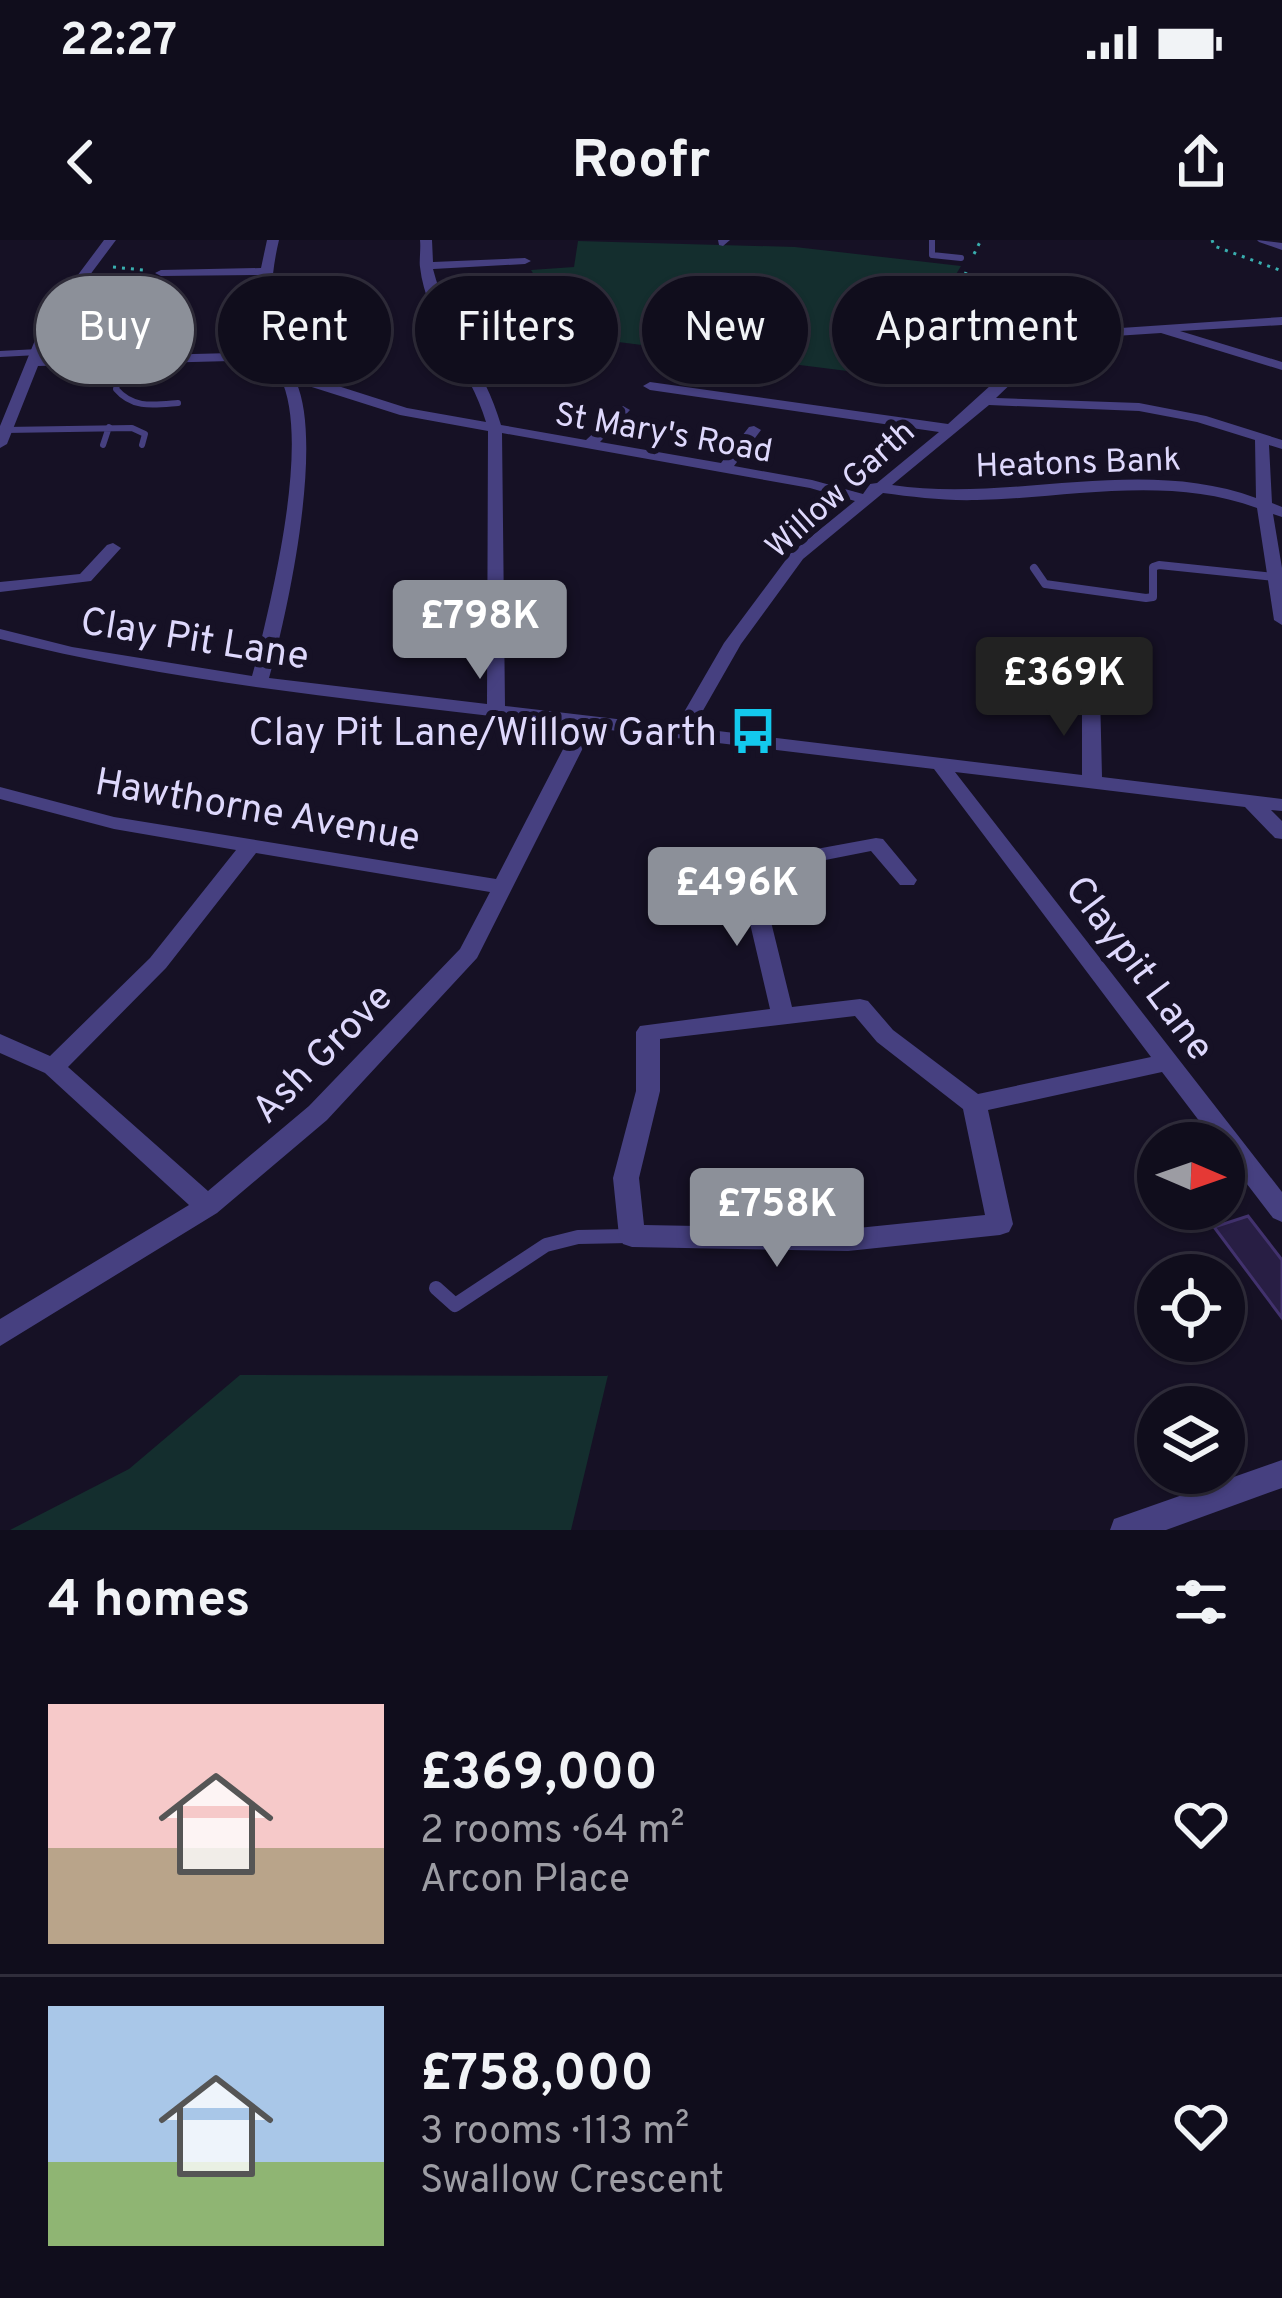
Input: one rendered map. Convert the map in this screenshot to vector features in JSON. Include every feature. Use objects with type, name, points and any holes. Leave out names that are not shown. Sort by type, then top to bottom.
[{"type":"street","points":[[81,276],[110,240]]},
{"type":"street","points":[[266,276],[273,240]]},
{"type":"street","points":[[426,240],[425,266],[436,314],[488,395],[495,428],[496,711]]},
{"type":"street","points":[[1263,240],[1282,247]]},
{"type":"street","points":[[425,266],[525,261]]},
{"type":"street","points":[[161,273],[266,272]]},
{"type":"street","name":"Willow Garth","points":[[1121,330],[1282,321]]},
{"type":"street","points":[[1154,327],[1282,366]]},
{"type":"street","points":[[2,436],[36,357]]},
{"type":"street","points":[[259,682],[291,517],[299,437],[297,401],[289,384]]},
{"type":"street","name":"St Mary's Road","points":[[322,384],[405,412],[868,492]]},
{"type":"street","name":"Willow Garth","points":[[681,734],[734,644],[797,556],[1002,384]]},
{"type":"street","points":[[650,386],[950,430]]},
{"type":"street","points":[[986,400],[1028,409],[1115,405],[1186,414],[1282,445]]},
{"type":"street","points":[[589,445],[623,410]]},
{"type":"street","points":[[723,470],[754,430]]},
{"type":"street","points":[[1262,438],[1264,503],[1282,620]]},
{"type":"street","name":"Heatons Bank","points":[[868,492],[923,499],[1196,485],[1282,512]]},
{"type":"street","points":[[0,587],[85,578],[113,548]]},
{"type":"street","name":"Clay Pit Lane","points":[[3,640],[259,682],[1282,805]]},
{"type":"street","points":[[1091,693],[1092,784]]},
{"type":"street","name":"Ash Grove","points":[[0,1334],[208,1206],[318,1113],[469,952],[586,723]]},
{"type":"street","name":"Claypit Lane","points":[[942,767],[1282,1211]]},
{"type":"street","name":"Hawthorne Avenue","points":[[0,793],[114,823],[504,887]]},
{"type":"street","points":[[1250,800],[1282,832]]},
{"type":"street","points":[[783,1016],[747,868],[875,844],[908,880]]},
{"type":"street","points":[[53,1066],[158,964],[251,845]]},
{"type":"street","points":[[860,1007],[885,1036],[974,1104],[1000,1223],[848,1240],[632,1236],[626,1178],[648,1091],[648,1032],[783,1016],[860,1007]]},
{"type":"street","points":[[0,1043],[53,1066],[208,1206]]},
{"type":"street","points":[[974,1104],[1168,1062]]},
{"type":"street","points":[[1125,1530],[1282,1474]]},
{"type":"lane","points":[[932,240],[932,255],[962,258]]},
{"type":"lane","points":[[0,353],[36,357]]},
{"type":"lane","points":[[117,384],[119,396],[134,406],[178,403]]},
{"type":"lane","points":[[2,436],[109,427],[142,430],[142,445]]},
{"type":"lane","points":[[103,446],[109,427]]},
{"type":"lane","points":[[1034,568],[1045,584],[1146,598],[1154,597],[1153,567],[1160,565],[1276,577]]},
{"type":"lane","points":[[436,1288],[455,1305],[473,1298],[503,1268],[537,1249],[596,1233],[632,1236]]},
{"type":"path","points":[[966,276],[981,240]]},
{"type":"path","points":[[1212,240],[1214,246],[1282,271]]},
{"type":"path","points":[[962,258],[971,259]]},
{"type":"path","points":[[89,266],[161,273]]},
{"type":"green space","points":[[578,241],[795,247],[961,266],[955,276],[832,276],[832,369],[808,366],[808,276],[642,276],[642,345],[618,342],[618,276],[535,276],[531,270],[574,267]]},
{"type":"green space","points":[[240,1375],[608,1375],[571,1530],[10,1530],[129,1469]]},
{"type":"building","points":[[1245,1217],[1282,1260],[1282,1318],[1245,1268],[1245,1254],[1234,1254],[1216,1230],[1245,1230]]},
{"type":"place","name":"Clay Pit Lane/Willow Garth","points":[[753,731]]}]
